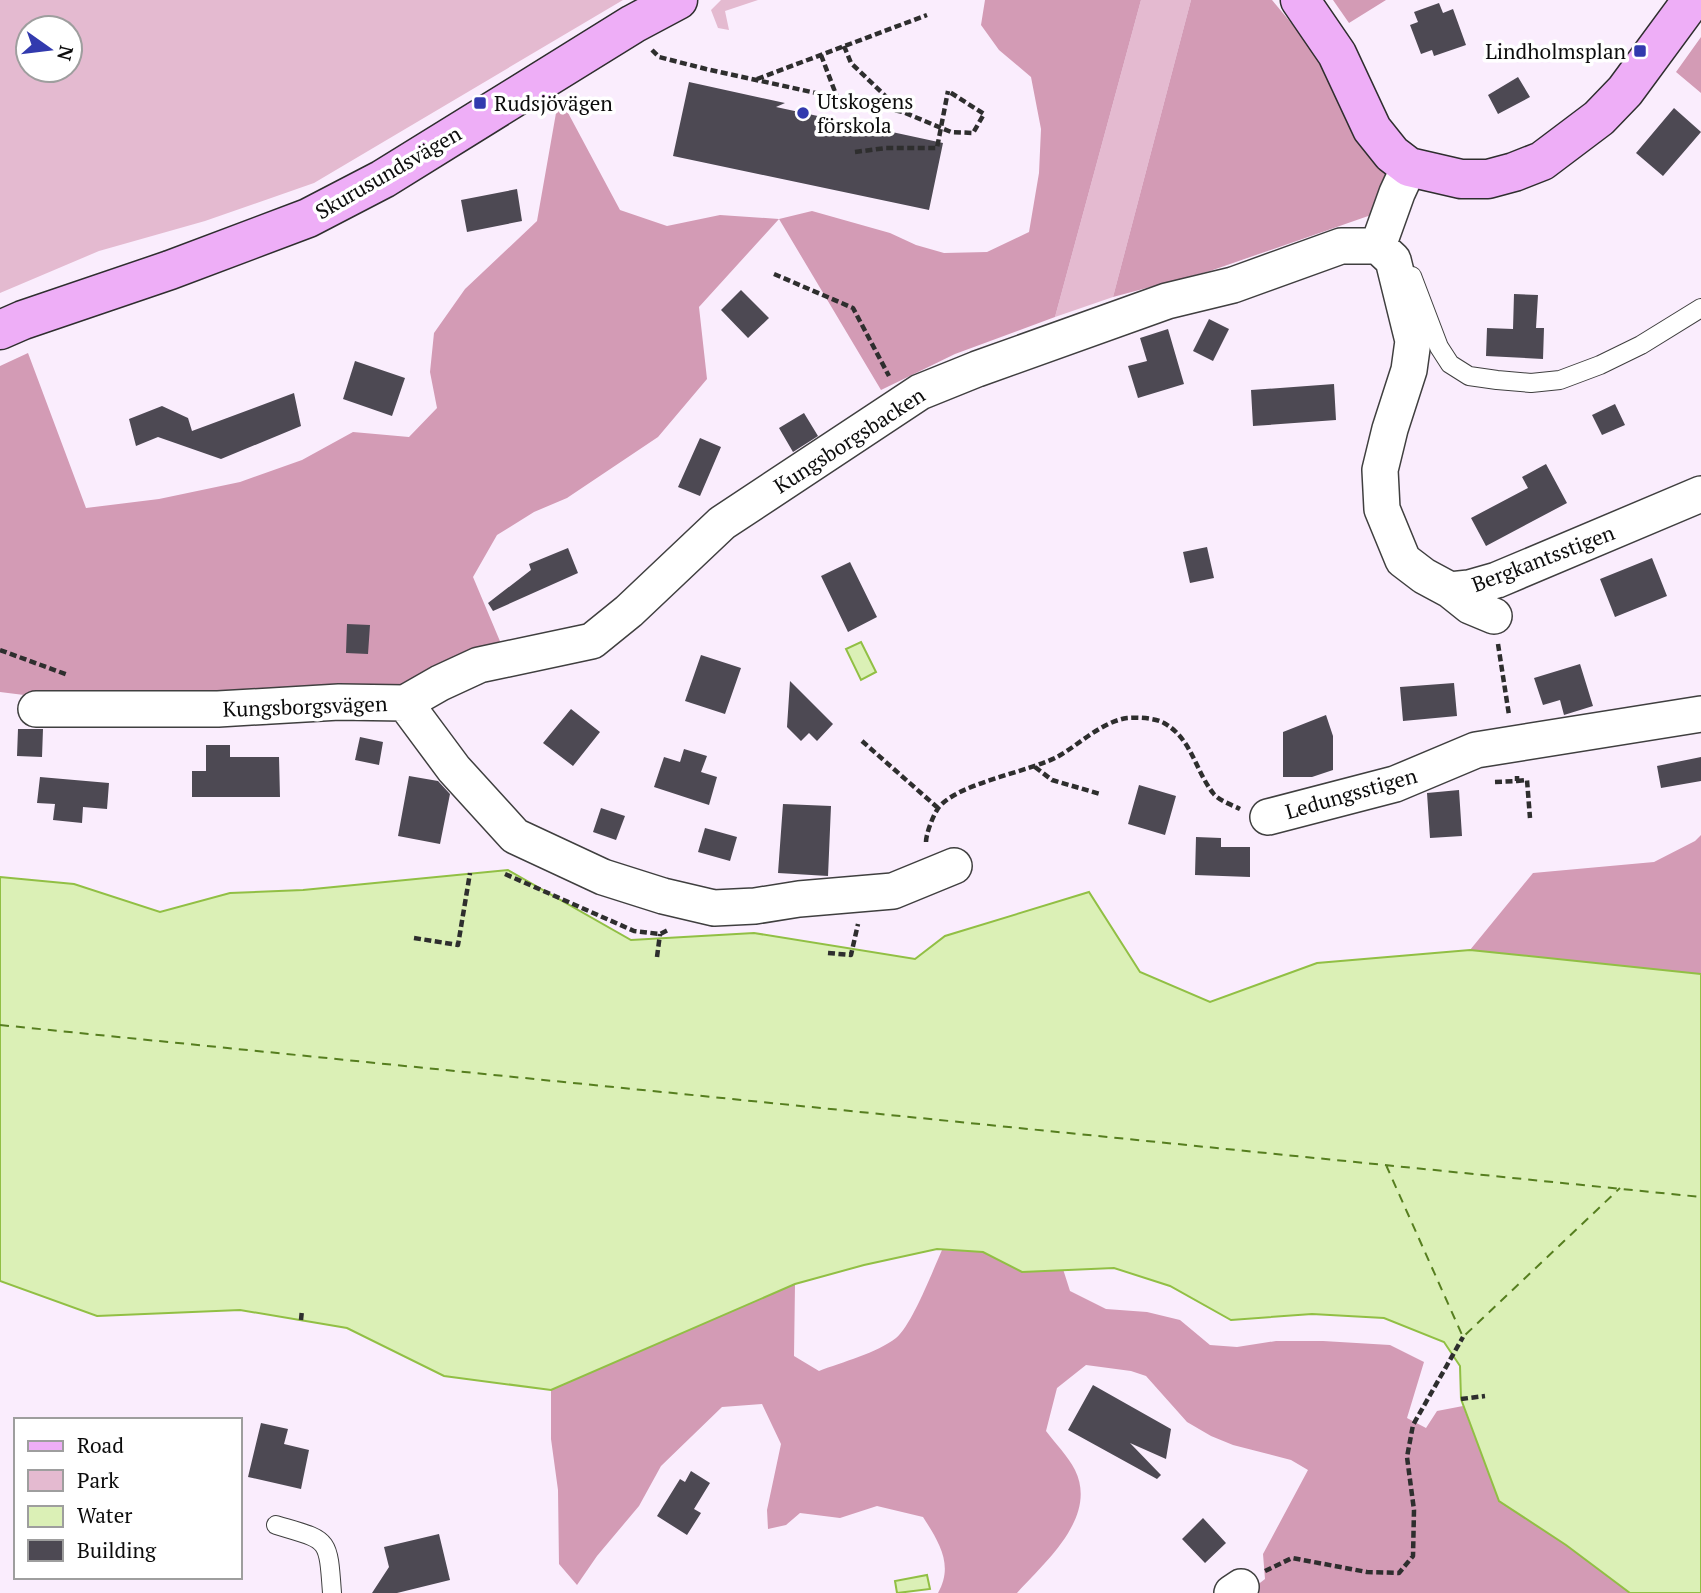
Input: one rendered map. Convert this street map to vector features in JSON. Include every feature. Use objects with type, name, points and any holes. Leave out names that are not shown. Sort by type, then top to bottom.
[{"type":"street","name":"Skurusundsvägen","points":[[0,330],[308,218],[383,179],[633,24],[678,0]]},
{"type":"street","points":[[1300,0],[1337,54],[1372,129],[1392,154],[1409,167],[1461,179],[1488,179],[1542,161],[1599,118],[1625,91],[1692,0]]},
{"type":"street","points":[[1386,253],[1397,193],[1409,167]]},
{"type":"street","name":"Kungsborgsbacken","points":[[405,704],[440,683],[479,665],[592,641],[629,611],[722,523],[920,392],[1121,316],[1167,301],[1233,285],[1341,246],[1386,253]]},
{"type":"street","name":"Bergkantsstigen","points":[[1386,253],[1413,341],[1409,370],[1380,470],[1382,509],[1404,561],[1450,590],[1469,588],[1497,580],[1701,494]]},
{"type":"street","points":[[1450,590],[1469,606],[1494,616]]},
{"type":"street","name":"Kungsborgsvägen","points":[[36,709],[218,709],[339,702],[405,704],[454,769],[515,836],[603,877],[714,908],[893,891],[942,870]]},
{"type":"street","name":"Ledungsstigen","points":[[1268,817],[1395,784],[1476,750],[1701,714]]},
{"type":"lane","points":[[1386,253],[1412,276],[1439,346],[1450,364],[1469,376],[1531,383],[1560,380],[1641,345],[1701,308]]},
{"type":"lane","points":[[275,1525],[317,1538],[324,1544],[330,1562],[332,1593]]},
{"type":"path","points":[[756,79],[927,15]]},
{"type":"path","points":[[844,46],[852,63],[903,112]]},
{"type":"path","points":[[650,48],[659,57],[903,112],[951,132],[972,133],[984,114],[948,91],[937,148],[886,148],[855,152]]},
{"type":"path","points":[[821,55],[837,98]]},
{"type":"path","points":[[774,274],[853,308],[903,402]]},
{"type":"path","points":[[1494,616],[1513,743]]},
{"type":"path","points":[[942,870],[926,839],[938,808],[956,794],[1057,757],[1112,723],[1128,718],[1164,723],[1183,740],[1214,795],[1244,812],[1268,817]]},
{"type":"path","points":[[862,741],[938,808]]},
{"type":"path","points":[[1034,767],[1052,779],[1100,794]]},
{"type":"path","points":[[1517,780],[1527,780],[1530,818]]},
{"type":"path","points":[[414,938],[458,945],[470,873]]},
{"type":"path","points":[[505,874],[634,932],[660,934]]},
{"type":"path","points":[[657,957],[660,927]]},
{"type":"path","points":[[828,953],[851,955],[853,941]]},
{"type":"path","points":[[301,1321],[302,1310]]},
{"type":"path","points":[[1237,1590],[1259,1574],[1292,1558],[1367,1572],[1399,1573],[1413,1556],[1415,1510],[1407,1457],[1413,1425],[1463,1336]]},
{"type":"path","points":[[1461,1399],[1485,1396]]},
{"type":"green space","points":[[0,0],[623,0],[314,183],[205,221],[99,251],[0,293]]},
{"type":"green space","points":[[721,0],[758,0],[725,11],[729,30],[718,28],[711,10]]},
{"type":"green space","points":[[1141,0],[1191,0],[1113,297],[1055,317]]},
{"type":"shaded area","points":[[985,0],[1141,0],[1055,317],[955,354],[881,390],[779,219],[812,211],[890,233],[916,245],[944,253],[987,252],[1029,232],[1039,173],[1041,129],[1031,77],[999,50],[981,25]]},
{"type":"shaded area","points":[[1191,0],[1272,0],[1317,54],[1390,170],[1374,214],[1210,271],[1113,297]]},
{"type":"shaded area","points":[[1333,0],[1386,0],[1349,23]]},
{"type":"shaded area","points":[[1701,37],[1701,93],[1676,72]]},
{"type":"shaded area","points":[[559,96],[620,210],[667,226],[720,215],[779,219],[699,307],[707,379],[658,437],[567,498],[534,512],[497,535],[473,577],[502,646],[402,691],[32,696],[0,692],[0,366],[28,353],[86,508],[159,499],[240,482],[302,460],[353,432],[409,437],[437,408],[430,372],[434,333],[465,289],[537,221]]},
{"type":"shaded area","points":[[1701,835],[1701,974],[1470,950],[1533,873],[1654,862],[1695,841]]},
{"type":"shaded area","points":[[942,1250],[983,1252],[1022,1272],[1063,1269],[1070,1291],[1106,1309],[1147,1312],[1180,1320],[1210,1345],[1237,1347],[1276,1341],[1323,1341],[1390,1345],[1424,1362],[1407,1418],[1426,1428],[1437,1411],[1463,1406],[1499,1501],[1566,1545],[1630,1593],[1247,1593],[1265,1579],[1263,1554],[1308,1470],[1291,1460],[1233,1445],[1211,1436],[1187,1422],[1146,1376],[1131,1371],[1086,1365],[1057,1388],[1046,1431],[1075,1470],[1080,1487],[1080,1505],[1065,1537],[1017,1593],[938,1593],[943,1583],[945,1563],[939,1545],[923,1517],[877,1506],[840,1518],[800,1513],[786,1525],[768,1529],[767,1510],[781,1444],[762,1404],[722,1407],[661,1466],[639,1506],[597,1556],[577,1585],[559,1564],[558,1490],[551,1439],[551,1390],[795,1284],[794,1356],[819,1371],[848,1361],[888,1343],[902,1331],[922,1297]]},
{"type":"water","points":[[861,642],[876,672],[861,680],[846,649]]},
{"type":"water","points":[[508,870],[631,940],[754,933],[915,959],[945,936],[1089,892],[1140,972],[1210,1002],[1317,963],[1470,950],[1701,974],[1701,1593],[1630,1593],[1566,1545],[1499,1501],[1461,1399],[1460,1366],[1444,1342],[1384,1318],[1312,1314],[1231,1320],[1170,1286],[1114,1268],[1022,1272],[983,1252],[937,1249],[795,1284],[551,1390],[444,1376],[347,1328],[240,1310],[97,1316],[0,1281],[0,877],[74,884],[160,912],[230,893],[303,890]]},
{"type":"water","points":[[927,1575],[930,1589],[897,1593],[895,1581]]},
{"type":"building","points":[[1439,3],[1443,13],[1453,9],[1466,45],[1434,56],[1432,50],[1421,54],[1410,25],[1418,22],[1414,12]]},
{"type":"building","points":[[1518,77],[1530,97],[1498,114],[1488,95]]},
{"type":"building","points":[[689,82],[785,103],[776,107],[943,143],[929,210],[673,156]]},
{"type":"building","points":[[1674,108],[1701,132],[1663,176],[1636,153]]},
{"type":"building","points":[[517,189],[522,221],[467,232],[461,200]]},
{"type":"building","points":[[741,290],[769,318],[748,338],[721,310]]},
{"type":"building","points":[[1514,294],[1538,295],[1536,328],[1544,328],[1543,359],[1486,356],[1487,328],[1513,329]]},
{"type":"building","points":[[1209,319],[1229,329],[1213,361],[1193,351]]},
{"type":"building","points":[[1168,329],[1184,384],[1138,398],[1128,366],[1147,361],[1140,338]]},
{"type":"building","points":[[355,361],[405,378],[392,416],[343,399]]},
{"type":"building","points":[[1334,384],[1336,420],[1253,426],[1251,390]]},
{"type":"building","points":[[294,393],[301,426],[221,459],[158,437],[136,446],[129,419],[162,406],[188,418],[192,431]]},
{"type":"building","points":[[1615,404],[1625,425],[1602,435],[1592,415]]},
{"type":"building","points":[[804,413],[818,436],[793,452],[779,428]]},
{"type":"building","points":[[700,438],[721,447],[700,496],[678,487]]},
{"type":"building","points":[[1546,464],[1567,503],[1486,546],[1471,518],[1528,488],[1522,477]]},
{"type":"building","points":[[1207,547],[1214,578],[1190,583],[1183,552]]},
{"type":"building","points":[[568,548],[578,573],[493,611],[488,603],[531,570],[529,564]]},
{"type":"building","points":[[1652,558],[1667,596],[1615,617],[1600,579]]},
{"type":"building","points":[[850,562],[877,617],[848,632],[821,576]]},
{"type":"building","points":[[347,624],[370,625],[368,654],[346,653]]},
{"type":"building","points":[[701,655],[741,668],[725,714],[685,701]]},
{"type":"building","points":[[1580,664],[1593,706],[1564,715],[1560,700],[1543,705],[1534,678]]},
{"type":"building","points":[[790,681],[833,724],[817,741],[809,733],[801,741],[787,727]]},
{"type":"building","points":[[1454,683],[1457,716],[1403,721],[1400,687]]},
{"type":"building","points":[[571,709],[600,732],[573,766],[543,743]]},
{"type":"building","points":[[1326,715],[1333,736],[1333,770],[1312,777],[1283,777],[1283,732]]},
{"type":"building","points":[[18,729],[43,729],[42,757],[17,756]]},
{"type":"building","points":[[360,737],[383,742],[379,765],[355,760]]},
{"type":"building","points":[[206,745],[230,745],[230,757],[279,757],[280,797],[192,797],[192,771],[206,771]]},
{"type":"building","points":[[684,749],[707,756],[701,772],[717,777],[709,805],[654,787],[664,757],[680,762]]},
{"type":"building","points":[[1701,757],[1701,781],[1661,788],[1657,766]]},
{"type":"building","points":[[409,776],[438,781],[450,794],[440,844],[398,836]]},
{"type":"building","points":[[40,777],[109,783],[107,809],[83,807],[82,823],[53,820],[55,804],[37,803]]},
{"type":"building","points":[[1139,785],[1176,796],[1165,835],[1128,824]]},
{"type":"building","points":[[1459,790],[1462,836],[1430,838],[1427,793]]},
{"type":"building","points":[[783,804],[831,806],[828,876],[778,873]]},
{"type":"building","points":[[601,808],[625,816],[616,840],[593,832]]},
{"type":"building","points":[[705,828],[737,837],[730,861],[698,852]]},
{"type":"building","points":[[1196,837],[1221,838],[1221,847],[1250,847],[1250,877],[1195,875]]},
{"type":"building","points":[[1093,1385],[1171,1429],[1166,1459],[1130,1443],[1161,1475],[1157,1479],[1068,1430]]},
{"type":"building","points":[[261,1423],[288,1429],[284,1444],[309,1450],[301,1489],[248,1477]]},
{"type":"building","points":[[691,1471],[710,1483],[694,1509],[701,1513],[687,1535],[657,1516],[680,1479],[685,1482]]},
{"type":"building","points":[[1203,1518],[1226,1543],[1205,1563],[1182,1539]]},
{"type":"building","points":[[439,1534],[450,1580],[397,1593],[372,1593],[389,1567],[384,1547]]},
{"type":"ferry route","points":[[0,1025],[1701,1197]]},
{"type":"ferry route","points":[[1386,1165],[1463,1337],[1620,1188]]},
{"type":"place","name":"Lindholmsplan","points":[[1640,51]]},
{"type":"place","name":"Rudsjövägen","points":[[480,103]]},
{"type":"place","name":"Utskogens förskola","points":[[803,113]]}]
